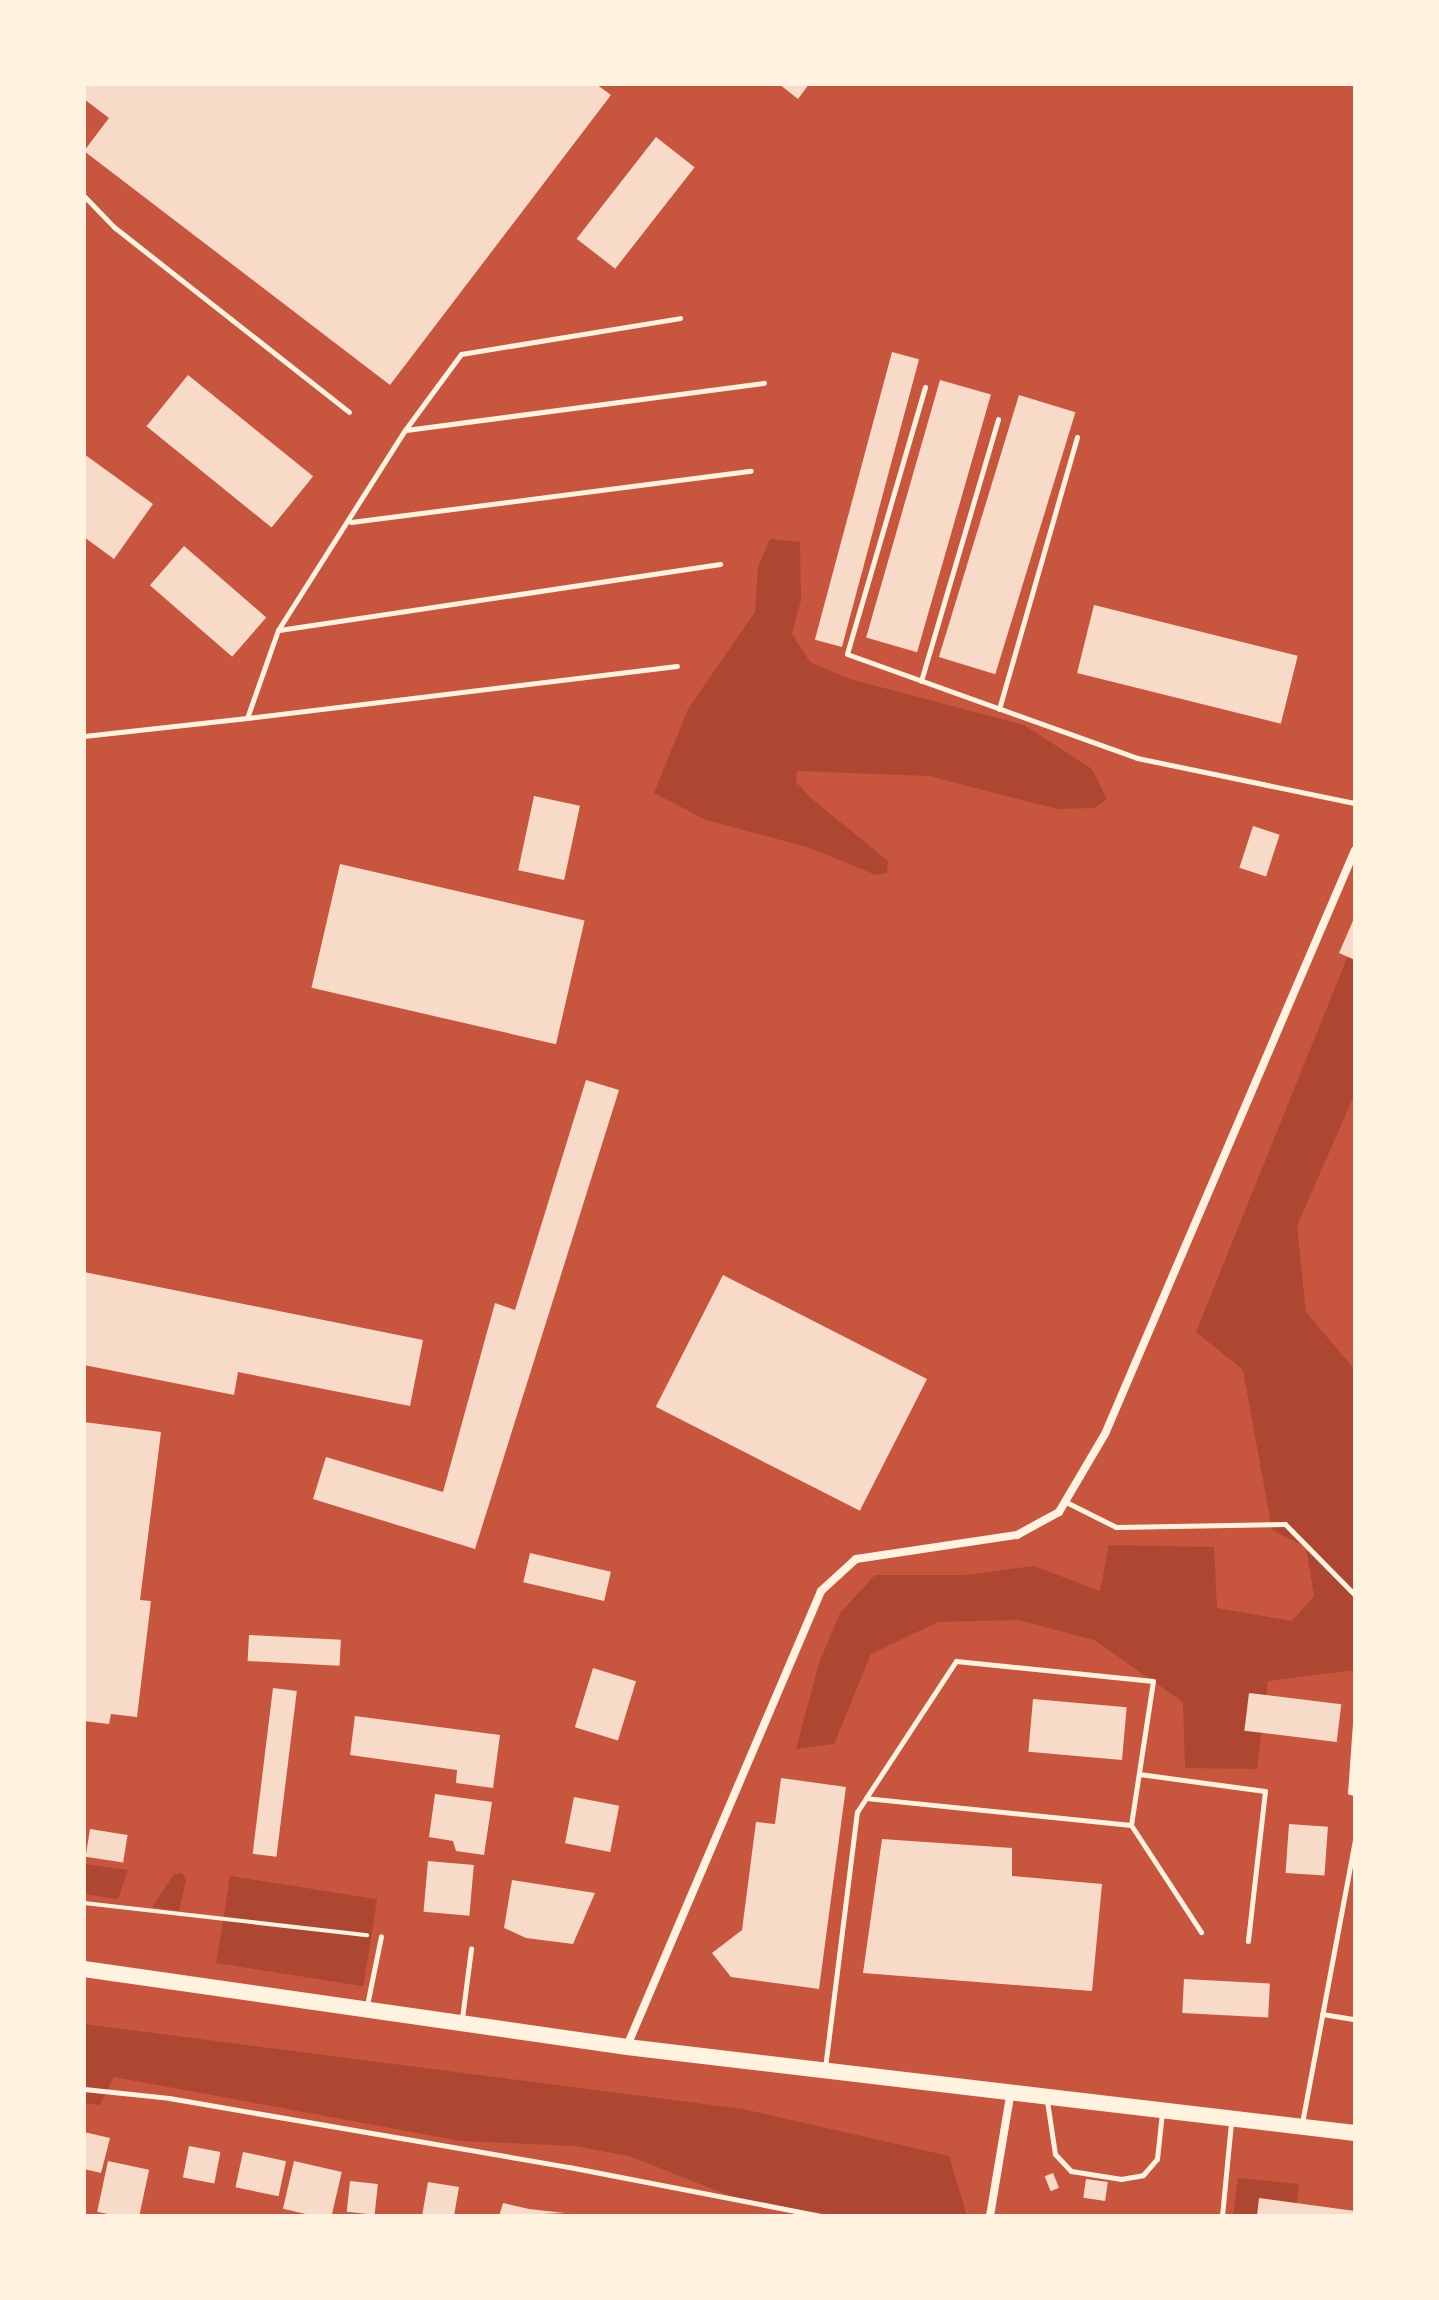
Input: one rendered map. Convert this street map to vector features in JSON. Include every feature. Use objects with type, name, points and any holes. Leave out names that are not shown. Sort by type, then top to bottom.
[{"type":"main road","points":[[84,1969],[825,2073],[1012,2090],[1355,2133]]},
{"type":"street","points":[[627,2047],[821,1591],[856,1559],[1017,1535],[1059,1512],[1105,1434],[1355,850]]},
{"type":"street","points":[[990,2216],[1012,2090]]},
{"type":"lane","points":[[84,196],[114,227],[349,412]]},
{"type":"lane","points":[[247,718],[278,630],[350,522],[405,430],[461,354],[680,318]]},
{"type":"lane","points":[[405,430],[764,383]]},
{"type":"lane","points":[[925,387],[847,654],[1137,758],[1355,803]]},
{"type":"lane","points":[[921,681],[998,419]]},
{"type":"lane","points":[[999,709],[1077,437]]},
{"type":"lane","points":[[350,522],[751,471]]},
{"type":"lane","points":[[278,630],[720,564]]},
{"type":"lane","points":[[84,736],[677,666]]},
{"type":"lane","points":[[1065,1501],[1116,1527],[1285,1524],[1355,1595]]},
{"type":"lane","points":[[825,2073],[857,1812],[956,1661],[1153,1681],[1131,1825],[1201,1932]]},
{"type":"lane","points":[[1355,1723],[1350,1792],[1355,1793]]},
{"type":"lane","points":[[1139,1774],[1265,1791],[1248,1941]]},
{"type":"lane","points":[[866,1798],[1131,1825]]},
{"type":"lane","points":[[1302,2127],[1355,1840]]},
{"type":"lane","points":[[366,2010],[381,1936]]},
{"type":"lane","points":[[461,2023],[471,1949]]},
{"type":"lane","points":[[1322,2014],[1355,2019]]},
{"type":"lane","points":[[84,2089],[169,2098],[569,2167],[820,2216]]},
{"type":"lane","points":[[1046,2096],[1055,2154],[1071,2171],[1121,2179],[1143,2175],[1157,2159],[1163,2109]]},
{"type":"lane","points":[[1222,2216],[1232,2118]]},
{"type":"path","points":[[84,1903],[381,1936]]},
{"type":"shaded area","points":[[770,539],[800,542],[801,600],[792,634],[810,662],[850,679],[1024,725],[1092,769],[1107,799],[1095,808],[1057,809],[929,776],[797,771],[796,782],[812,799],[888,861],[887,873],[876,875],[810,848],[706,820],[654,793],[688,709],[755,612],[758,567]]},
{"type":"shaded area","points":[[1349,953],[1355,956],[1355,1093],[1297,1226],[1306,1312],[1355,1370],[1355,1670],[1268,1681],[1257,1769],[1185,1768],[1183,1702],[1094,1640],[1018,1620],[938,1622],[871,1654],[834,1744],[796,1749],[819,1663],[840,1613],[875,1575],[965,1575],[1034,1566],[1100,1591],[1109,1545],[1214,1547],[1217,1608],[1292,1621],[1314,1596],[1306,1547],[1272,1530],[1243,1370],[1196,1332]]},
{"type":"shaded area","points":[[84,1864],[128,1870],[118,1899],[84,1894]]},
{"type":"shaded area","points":[[182,1873],[186,1880],[179,1911],[152,1907],[174,1874]]},
{"type":"shaded area","points":[[230,1876],[377,1899],[363,1986],[216,1963]]},
{"type":"shaded area","points":[[84,2024],[743,2109],[949,2156],[967,2216],[841,2216],[743,2201],[629,2156],[575,2146],[461,2141],[114,2077],[100,2105],[84,2103]]},
{"type":"shaded area","points":[[1238,2178],[1299,2184],[1295,2216],[1233,2216]]},
{"type":"building","points":[[84,84],[596,84],[611,95],[390,385],[84,151],[109,118],[84,99]]},
{"type":"building","points":[[779,84],[809,84],[798,99]]},
{"type":"building","points":[[656,137],[695,167],[615,269],[577,239]]},
{"type":"building","points":[[892,352],[919,359],[842,647],[815,640]]},
{"type":"building","points":[[188,375],[313,476],[272,528],[146,426]]},
{"type":"building","points":[[940,380],[991,395],[917,652],[866,638]]},
{"type":"building","points":[[1019,395],[1075,412],[995,674],[939,657]]},
{"type":"building","points":[[84,454],[153,504],[114,559],[84,537]]},
{"type":"building","points":[[184,546],[266,618],[232,657],[150,585]]},
{"type":"building","points":[[1094,605],[1298,656],[1281,724],[1077,673]]},
{"type":"building","points":[[534,796],[580,806],[564,880],[518,870]]},
{"type":"building","points":[[1253,826],[1280,835],[1266,876],[1239,868]]},
{"type":"building","points":[[340,864],[585,920],[556,1044],[311,988]]},
{"type":"building","points":[[1355,916],[1355,960],[1339,953]]},
{"type":"building","points":[[586,1080],[619,1090],[475,1549],[313,1499],[326,1457],[443,1492],[495,1303],[515,1310]]},
{"type":"building","points":[[84,1272],[423,1340],[410,1406],[238,1372],[234,1395],[84,1365]]},
{"type":"building","points":[[723,1275],[927,1379],[860,1511],[656,1407]]},
{"type":"building","points":[[84,1422],[161,1432],[140,1600],[151,1601],[137,1717],[111,1714],[109,1724],[84,1721]]},
{"type":"building","points":[[530,1553],[611,1572],[604,1601],[523,1582]]},
{"type":"building","points":[[249,1635],[341,1640],[340,1666],[248,1661]]},
{"type":"building","points":[[593,1668],[636,1681],[618,1740],[575,1727]]},
{"type":"building","points":[[273,1688],[297,1691],[276,1857],[253,1854]]},
{"type":"building","points":[[1249,1693],[1341,1704],[1337,1742],[1244,1731]]},
{"type":"building","points":[[1033,1699],[1127,1707],[1122,1760],[1028,1752]]},
{"type":"building","points":[[355,1716],[500,1735],[493,1788],[456,1783],[457,1770],[350,1755]]},
{"type":"building","points":[[781,1778],[846,1787],[819,1989],[731,1977],[712,1953],[742,1930],[756,1822],[775,1824]]},
{"type":"building","points":[[435,1794],[492,1802],[484,1855],[456,1851],[453,1841],[429,1837]]},
{"type":"building","points":[[574,1797],[619,1806],[610,1852],[565,1843]]},
{"type":"building","points":[[1289,1824],[1328,1827],[1324,1876],[1286,1873]]},
{"type":"building","points":[[90,1829],[128,1835],[123,1863],[86,1857]]},
{"type":"building","points":[[882,1839],[1012,1848],[1012,1876],[1102,1884],[1092,1991],[863,1973]]},
{"type":"building","points":[[428,1861],[474,1865],[469,1916],[424,1912]]},
{"type":"building","points":[[512,1880],[595,1893],[573,1944],[526,1938],[504,1928]]},
{"type":"building","points":[[1184,1979],[1270,1984],[1268,2017],[1182,2013]]},
{"type":"building","points":[[84,2132],[110,2138],[101,2173],[84,2169]]},
{"type":"building","points":[[189,2146],[220,2152],[214,2184],[183,2177]]},
{"type":"building","points":[[243,2152],[286,2161],[279,2196],[236,2187]]},
{"type":"building","points":[[108,2161],[149,2170],[139,2216],[97,2212]]},
{"type":"building","points":[[294,2161],[342,2172],[332,2216],[314,2216],[283,2209]]},
{"type":"building","points":[[1053,2173],[1059,2188],[1051,2191],[1045,2176]]},
{"type":"building","points":[[1086,2179],[1108,2182],[1105,2201],[1083,2198]]},
{"type":"building","points":[[350,2181],[378,2184],[375,2215],[347,2212]]},
{"type":"building","points":[[428,2182],[459,2187],[454,2216],[422,2216]]},
{"type":"building","points":[[1259,2198],[1355,2211],[1355,2216],[1257,2216]]},
{"type":"building","points":[[503,2203],[529,2209],[565,2213],[499,2216]]}]
